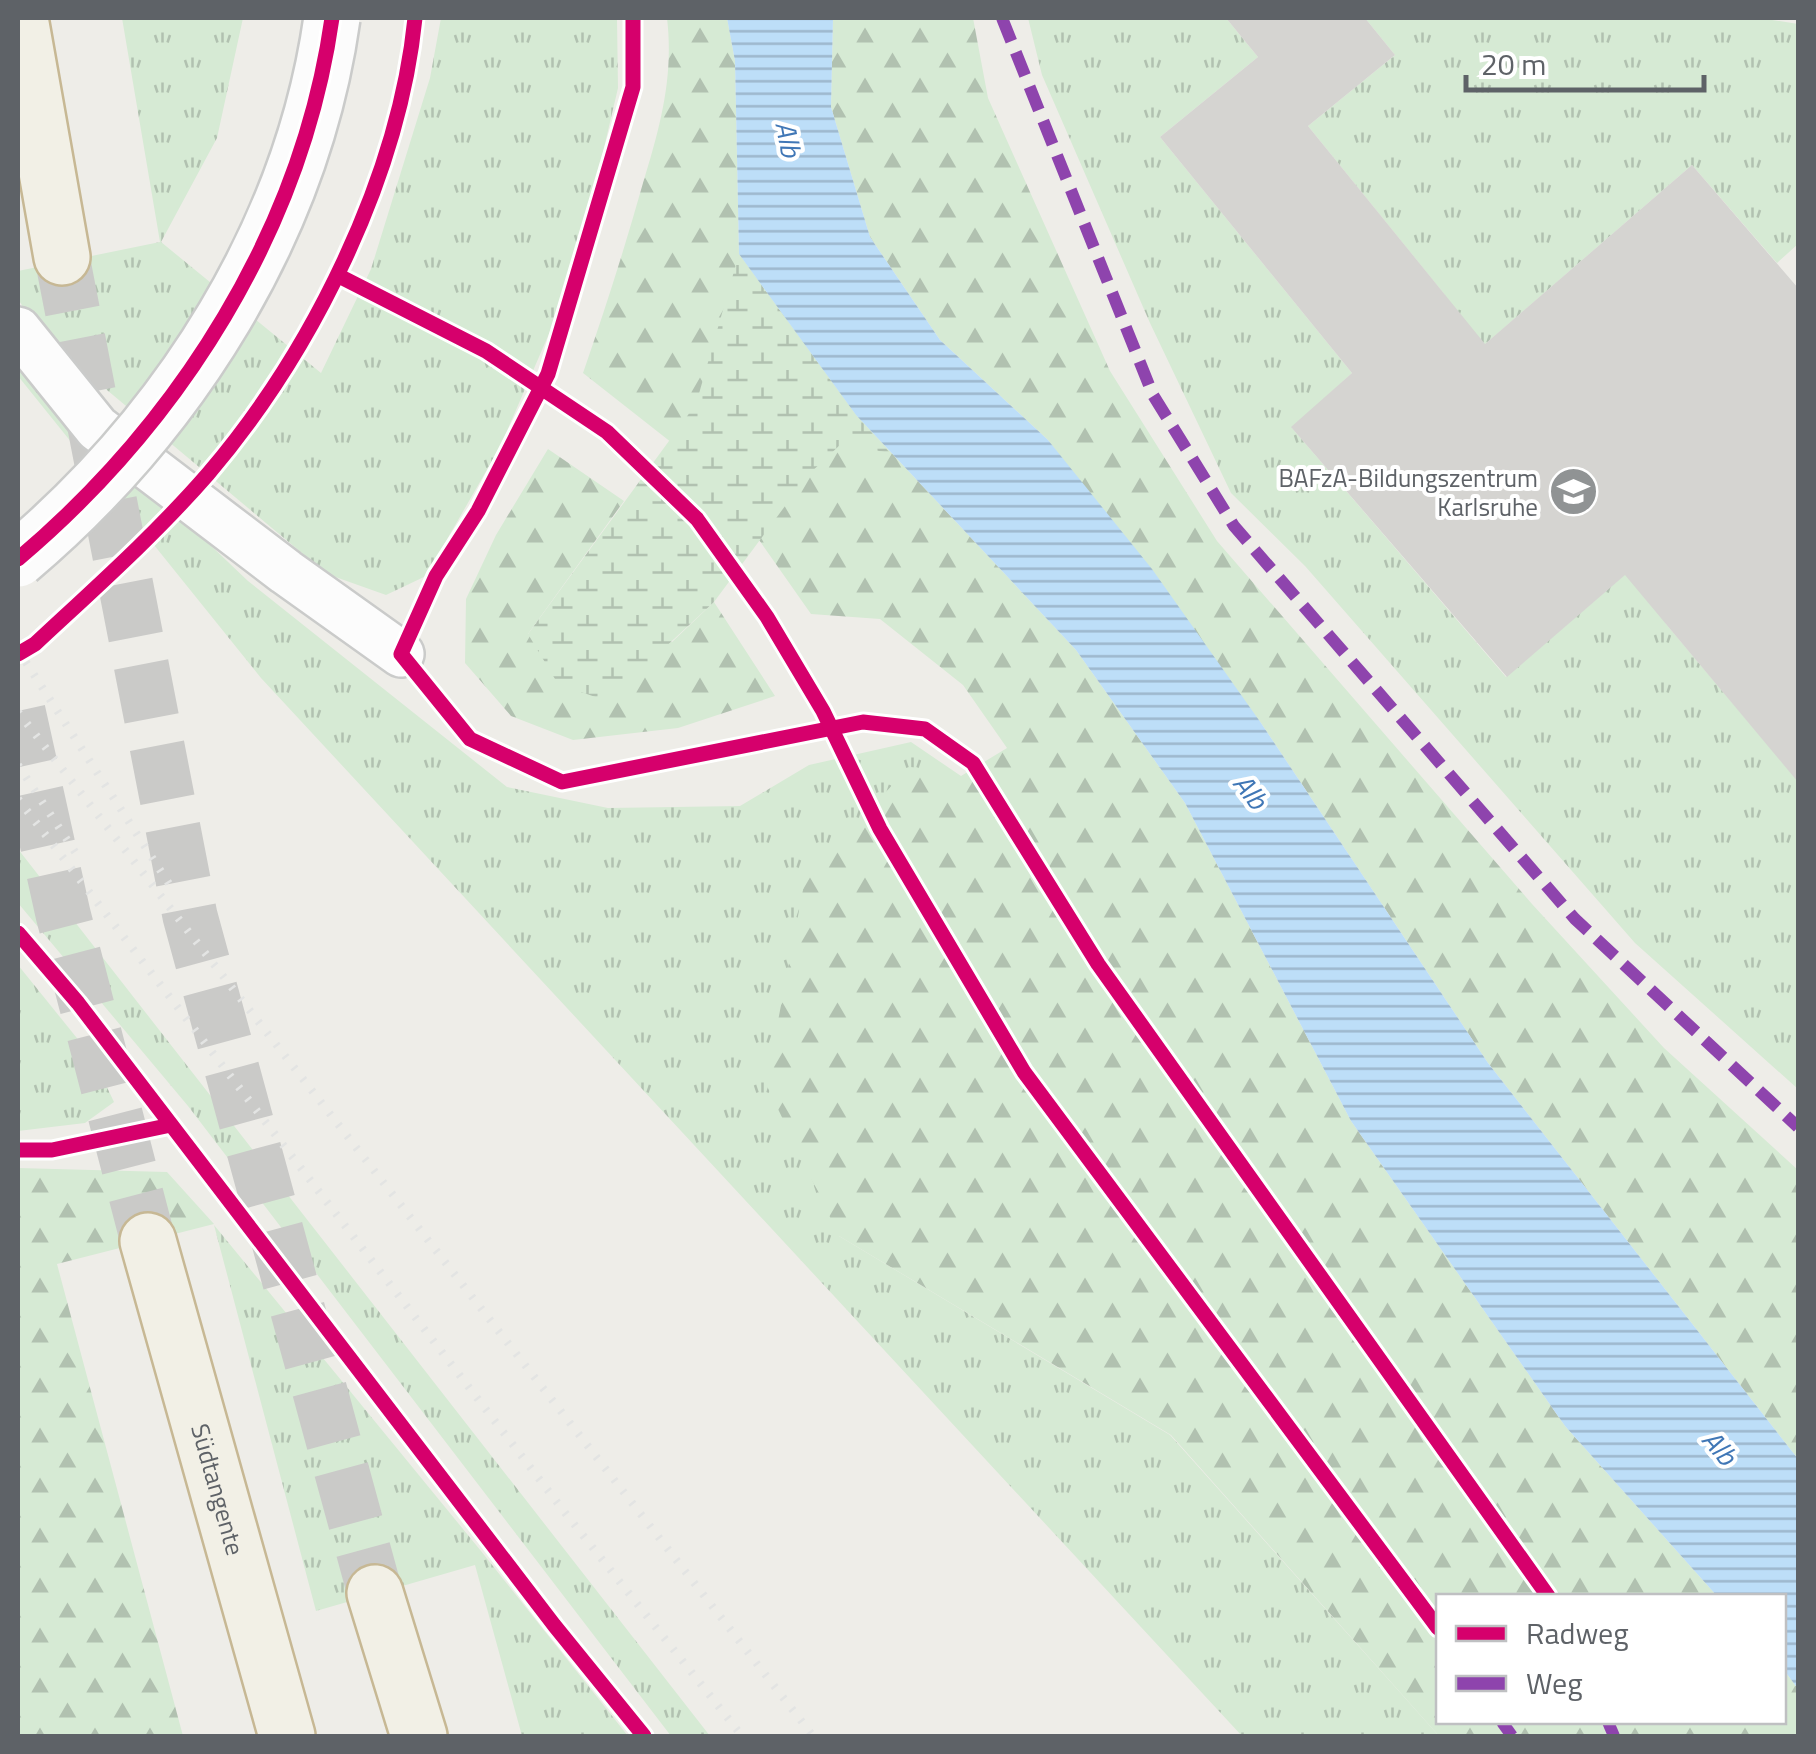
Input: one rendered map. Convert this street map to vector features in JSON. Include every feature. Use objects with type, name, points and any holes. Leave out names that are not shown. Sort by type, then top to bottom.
[{"type":"highway","points":[[20,18],[62,257]]},
{"type":"highway","name":"Südtangente","points":[[148,1241],[286,1736]]},
{"type":"highway","points":[[376,1593],[418,1736]]},
{"type":"street","points":[[18,559],[62,522],[136,445],[198,361],[236,297],[274,221],[304,137],[327,53],[332,18]]},
{"type":"lane","points":[[18,330],[97,428],[401,654]]},
{"type":"green space","points":[[122,18],[243,18],[217,138],[161,242],[321,373],[371,269],[430,78],[441,18],[617,18],[618,88],[574,276],[500,447],[426,576],[386,595],[327,574],[40,334],[18,299],[18,271],[160,242]]},
{"type":"green space","points":[[667,18],[727,18],[735,61],[739,254],[856,415],[1076,650],[1185,803],[1351,1121],[1565,1426],[1715,1594],[1436,1594],[1436,1724],[1786,1724],[1786,1673],[1798,1689],[1798,1736],[1439,1736],[1171,1435],[839,1236],[766,1084],[806,874],[910,767],[961,776],[1007,748],[963,685],[880,619],[811,614],[745,520],[681,450],[583,373],[660,122],[669,40]]},
{"type":"green space","points":[[833,18],[973,18],[988,98],[1110,371],[1217,541],[1532,904],[1664,1048],[1798,1170],[1798,1459],[1488,1063],[1261,723],[1048,440],[940,340],[870,237],[831,107]]},
{"type":"green space","points":[[1028,18],[1226,18],[1258,57],[1160,137],[1352,373],[1292,428],[1506,677],[1645,557],[1666,624],[1798,781],[1798,1089],[1635,943],[1305,566],[1231,493],[1150,323],[1042,75]]},
{"type":"green space","points":[[1365,18],[1760,18],[1798,24],[1798,244],[1777,263],[1692,165],[1446,378],[1445,295],[1308,126],[1395,55]]},
{"type":"green space","points":[[739,254],[856,415],[890,453],[841,444],[808,475],[714,602],[607,701],[558,684],[528,634],[696,404]]},
{"type":"green space","points":[[18,362],[248,581],[507,787],[608,808],[740,806],[809,765],[911,742],[961,776],[839,1236],[1170,1435],[1439,1736],[1242,1736],[261,678],[18,376]]},
{"type":"green space","points":[[548,449],[624,501],[528,634],[672,642],[714,602],[775,696],[678,728],[573,740],[511,716],[465,663],[466,599],[496,535]]},
{"type":"green space","points":[[18,849],[710,1736],[671,1736],[188,1106],[18,903]]},
{"type":"green space","points":[[18,965],[93,1058],[114,1102],[85,1123],[18,1131]]},
{"type":"green space","points":[[18,1168],[167,1172],[214,1224],[57,1264],[183,1736],[18,1736]]},
{"type":"green space","points":[[214,1225],[628,1736],[522,1736],[475,1565],[316,1611]]},
{"type":"water","name":"Alb","points":[[727,18],[833,18],[831,107],[870,237],[940,340],[1048,440],[1152,569],[1261,723],[1488,1063],[1798,1459],[1798,1689],[1786,1673],[1786,1594],[1715,1594],[1565,1426],[1351,1121],[1185,803],[1076,650],[856,415],[739,254],[735,61]]},
{"type":"building","name":"BAFzA-Bildungszentrum Karlsruhe","points":[[1226,18],[1365,18],[1395,55],[1308,126],[1485,344],[1692,165],[1798,288],[1798,782],[1625,575],[1507,677],[1291,427],[1352,373],[1160,137],[1258,57]]},
{"type":"tunnel","points":[[62,257],[190,916],[375,1593]]},
{"type":"tunnel","points":[[18,711],[63,914],[148,1241]]},
{"type":"railway","points":[[18,650],[173,890]]},
{"type":"railway","points":[[18,712],[813,1736]]},
{"type":"railway","points":[[18,765],[81,861]]},
{"type":"railway","points":[[18,799],[566,1514],[742,1736]]},
{"type":"marked path","points":[[1002,18],[1153,395],[1234,526],[1575,919],[1798,1127]]},
{"type":"marked path","points":[[1503,1724],[1512,1736]]},
{"type":"marked path","points":[[1609,1724],[1614,1736]]},
{"type":"cycle path","points":[[18,559],[77,505],[131,446],[181,384],[224,317],[262,246],[293,173],[317,96],[332,18]]},
{"type":"cycle path","points":[[18,654],[35,644],[188,497],[282,374],[315,318],[370,200],[391,139],[415,18]]},
{"type":"cycle path","points":[[633,18],[633,87],[548,374],[478,511],[436,576],[401,654],[470,739],[562,782],[863,722],[925,729],[973,763],[1098,964],[1547,1594]]},
{"type":"cycle path","points":[[339,276],[486,351],[607,432],[697,519],[767,617],[823,711],[880,829],[1024,1072],[1436,1625]]},
{"type":"cycle path","points":[[18,933],[78,1003],[554,1625],[644,1736]]},
{"type":"cycle path","points":[[18,1150],[52,1150],[171,1125]]},
{"type":"place","name":"BAFzA-Bildungszentrum Karlsruhe","points":[[1573,492]]}]
